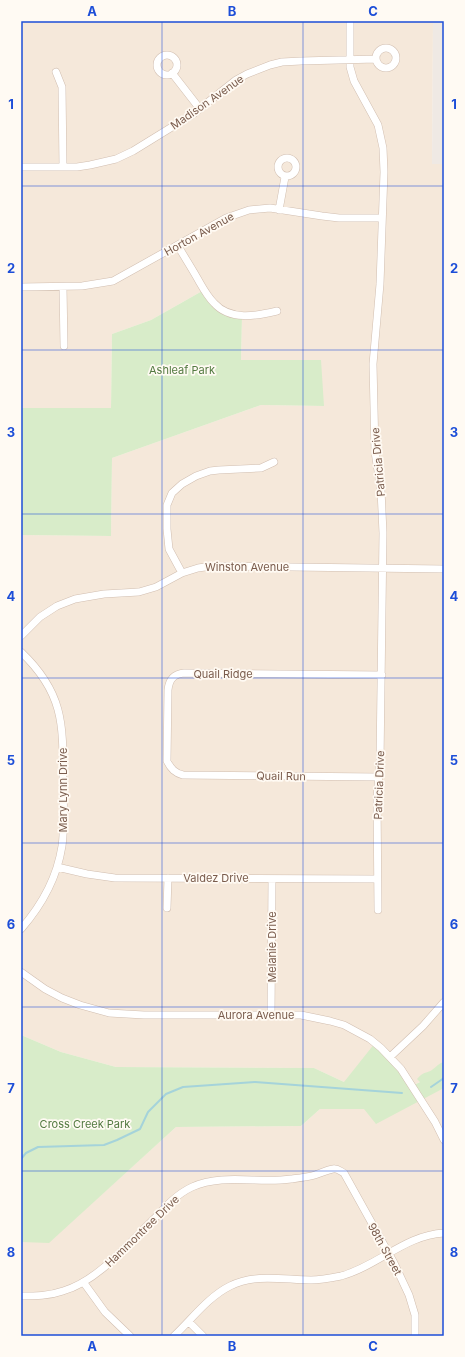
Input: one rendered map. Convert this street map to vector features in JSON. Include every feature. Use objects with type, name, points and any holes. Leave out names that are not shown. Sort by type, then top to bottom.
[{"type":"street","name":"Patricia Drive","points":[[350,21],[349,60],[354,81],[378,125],[383,148],[384,172],[380,284],[373,364],[376,452],[382,490],[383,533],[382,675],[377,798],[378,910]]},
{"type":"street","name":"Madison Avenue","points":[[21,167],[63,167],[90,165],[116,159],[133,151],[200,109],[236,80],[258,69],[282,62],[376,59]]},
{"type":"street","points":[[56,72],[62,87],[63,167]]},
{"type":"street","points":[[172,73],[200,109]]},
{"type":"street","points":[[279,210],[285,177]]},
{"type":"street","name":"Horton Avenue","points":[[21,287],[82,286],[113,281],[226,218],[257,208],[339,218],[382,218]]},
{"type":"street","points":[[178,246],[209,298],[222,310],[229,314],[242,316],[258,316],[277,311]]},
{"type":"street","points":[[63,287],[64,346]]},
{"type":"street","points":[[182,573],[169,549],[167,505],[172,493],[182,484],[196,476],[210,471],[261,468],[274,462]]},
{"type":"street","name":"Winston Avenue","points":[[21,636],[40,617],[57,606],[69,601],[104,594],[139,592],[156,587],[182,573],[198,568],[212,566],[444,569]]},
{"type":"street","name":"Mary Lynn Drive","points":[[21,652],[42,675],[53,695],[60,717],[63,743],[62,846],[57,867],[49,889],[21,929]]},
{"type":"street","name":"Quail Ridge","points":[[183,775],[174,771],[168,761],[168,684],[173,677],[178,674],[382,675]]},
{"type":"street","name":"Quail Run","points":[[183,775],[379,777]]},
{"type":"street","name":"Valdez Drive","points":[[57,867],[86,874],[115,878],[377,879]]},
{"type":"street","points":[[166,908],[168,878]]},
{"type":"street","name":"Melanie Drive","points":[[271,1016],[272,879]]},
{"type":"street","name":"Aurora Avenue","points":[[21,972],[45,989],[62,998],[109,1013],[126,1015],[301,1015],[330,1021],[344,1026],[370,1039],[390,1056],[401,1069],[435,1122],[444,1140]]},
{"type":"street","points":[[390,1056],[423,1026],[444,1002]]},
{"type":"street","name":"Hammontree Drive","points":[[21,1296],[53,1294],[84,1283],[99,1272],[172,1201],[192,1187],[206,1182],[221,1180],[290,1180],[333,1169],[338,1170]]},
{"type":"street","name":"98th Street","points":[[338,1170],[344,1173],[389,1253],[409,1295],[414,1315],[415,1336]]},
{"type":"street","points":[[174,1336],[218,1292],[231,1285],[245,1280],[259,1279],[311,1280],[330,1278],[355,1271],[405,1244],[424,1236],[444,1233]]},
{"type":"street","points":[[84,1283],[105,1312],[130,1336]]},
{"type":"street","points":[[188,1322],[203,1336]]},
{"type":"shaded area","points":[[21,21],[433,21],[432,164],[444,164],[444,1069],[412,1086],[344,1082],[314,1068],[116,1067],[61,1052],[21,1035],[21,535],[111,536],[112,458],[261,405],[323,406],[241,360],[242,316],[229,313],[204,290],[151,320],[112,334],[111,408],[21,408]]},
{"type":"shaded area","points":[[433,21],[444,21],[444,164],[432,164]]},
{"type":"shaded area","points":[[444,1088],[444,1336],[21,1336],[21,1242],[49,1242],[176,1127],[301,1126],[320,1109],[364,1109]]},
{"type":"green space","name":"Ashleaf Park","points":[[204,290],[215,305],[242,316],[241,360],[321,360],[324,406],[261,405],[112,458],[111,536],[21,535],[21,408],[111,408],[112,334],[151,320]]},
{"type":"green space","name":"Cross Creek Park","points":[[21,1035],[61,1052],[116,1067],[314,1068],[344,1082],[375,1043],[412,1086],[420,1082],[417,1079],[421,1075],[444,1062],[444,1088],[376,1124],[364,1109],[320,1109],[301,1126],[176,1127],[49,1243],[21,1242]]},
{"type":"waterway","points":[[431,1087],[444,1078]]},
{"type":"waterway","points":[[21,1159],[26,1153],[38,1147],[104,1145],[117,1140],[140,1129],[148,1112],[166,1094],[183,1087],[255,1082],[402,1093]]}]
